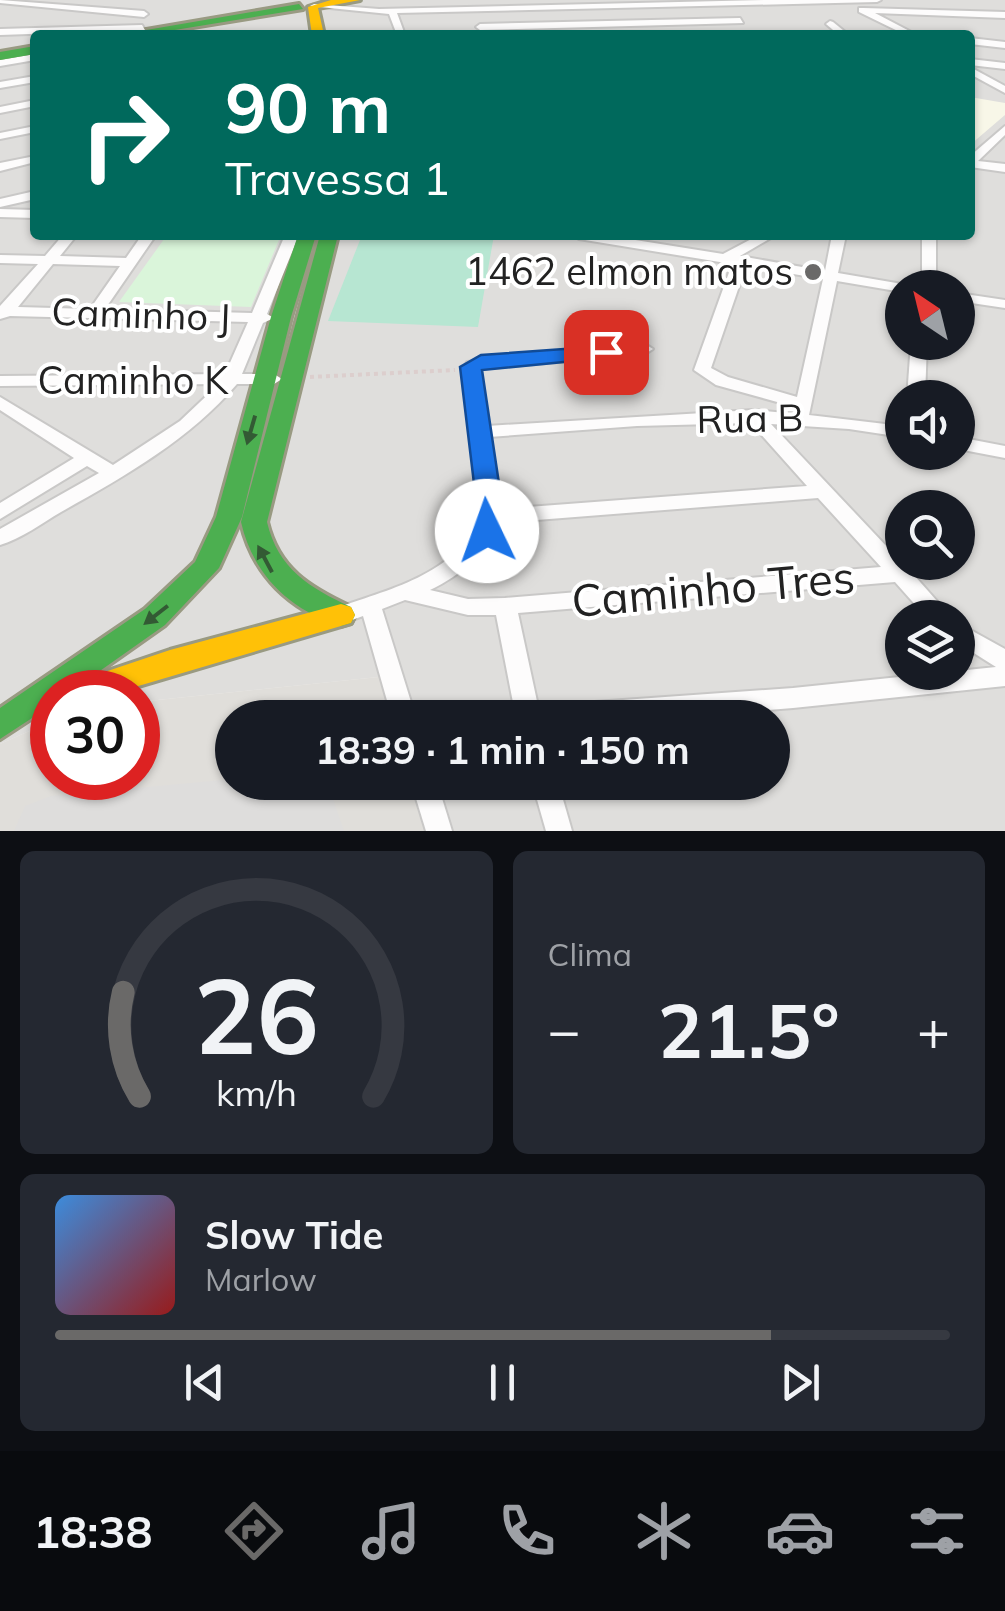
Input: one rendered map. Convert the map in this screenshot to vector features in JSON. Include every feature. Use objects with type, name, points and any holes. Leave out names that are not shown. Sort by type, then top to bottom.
[{"type":"street","points":[[148,0],[152,30]]},
{"type":"street","points":[[252,0],[448,18]]},
{"type":"street","points":[[158,30],[308,4],[355,0]]},
{"type":"street","points":[[856,0],[865,10],[904,30]]},
{"type":"street","points":[[380,11],[877,0]]},
{"type":"street","points":[[921,0],[931,12]]},
{"type":"street","points":[[0,1],[147,30]]},
{"type":"street","points":[[724,1],[747,30]]},
{"type":"street","points":[[813,1],[834,8],[1005,15]]},
{"type":"street","points":[[306,30],[308,4]]},
{"type":"street","points":[[308,4],[316,30]]},
{"type":"street","points":[[424,9],[488,30]]},
{"type":"street","points":[[392,12],[399,30]]},
{"type":"street","points":[[480,27],[556,30],[740,22]]},
{"type":"street","points":[[685,23],[690,30]]},
{"type":"street","points":[[636,24],[639,30]]},
{"type":"street","points":[[830,24],[838,30]]},
{"type":"street","points":[[0,32],[30,32]]},
{"type":"street","points":[[975,41],[1005,44]]},
{"type":"street","points":[[975,63],[1005,66]]},
{"type":"street","points":[[975,73],[1005,90]]},
{"type":"street","points":[[0,85],[30,76]]},
{"type":"street","points":[[0,110],[30,104]]},
{"type":"street","points":[[975,157],[1005,129]]},
{"type":"street","points":[[0,136],[30,130]]},
{"type":"street","points":[[0,167],[30,161]]},
{"type":"street","points":[[975,163],[1005,168]]},
{"type":"street","points":[[0,203],[30,196]]},
{"type":"street","points":[[0,213],[30,214]]},
{"type":"street","points":[[2,314],[66,240]]},
{"type":"street","points":[[95,312],[145,240]]},
{"type":"street","points":[[0,538],[110,472],[215,402],[230,381],[290,240]]},
{"type":"street","points":[[0,726],[155,617],[198,578],[220,543],[305,240]]},
{"type":"street","points":[[328,240],[257,509],[255,539],[267,567],[280,583],[341,615]]},
{"type":"street","points":[[609,240],[885,285]]},
{"type":"street","points":[[762,240],[732,260],[702,370],[722,382],[803,410],[837,240]]},
{"type":"street","points":[[929,240],[929,270]]},
{"type":"street","points":[[0,259],[130,262]]},
{"type":"street","points":[[975,299],[1005,304]]},
{"type":"street","name":"Caminho J","points":[[2,314],[281,317]]},
{"type":"street","points":[[147,670],[341,615],[404,592],[468,554],[480,542],[491,517],[470,370],[476,362],[645,349]]},
{"type":"street","name":"Caminho K","points":[[0,381],[290,378]]},
{"type":"street","points":[[0,402],[110,472]]},
{"type":"street","name":"Rua B","points":[[477,432],[803,410],[885,428]]},
{"type":"street","points":[[753,415],[885,555]]},
{"type":"street","points":[[975,446],[1005,452]]},
{"type":"street","points":[[0,512],[87,458]]},
{"type":"street","points":[[491,517],[821,491]]},
{"type":"street","name":"Caminho Tres","points":[[404,592],[468,607],[505,606],[885,574]]},
{"type":"street","points":[[909,580],[926,600]]},
{"type":"street","points":[[370,604],[399,700]]},
{"type":"street","points":[[505,606],[524,700]]},
{"type":"street","points":[[975,642],[1005,661]]},
{"type":"street","points":[[726,700],[1005,676]]},
{"type":"street","points":[[0,726],[30,714]]},
{"type":"street","points":[[430,800],[439,831]]},
{"type":"street","points":[[550,800],[558,831]]},
{"type":"path","points":[[290,378],[470,370]]},
{"type":"shaded area","points":[[0,0],[1005,0],[1005,831],[428,831],[418,800],[790,800],[790,700],[394,700],[388,676],[160,700],[160,670],[30,670],[30,731],[0,744]]},
{"type":"shaded area","points":[[975,98],[1005,103],[1005,115],[975,141]]},
{"type":"shaded area","points":[[388,676],[394,700],[215,700],[215,800],[418,800],[428,831],[0,831],[0,744],[30,731],[30,800],[160,800],[160,700]]},
{"type":"green space","points":[[163,240],[279,240],[251,307],[119,302]]},
{"type":"green space","points":[[360,240],[493,240],[478,327],[328,321]]},
{"type":"taxiway","points":[[51,831],[292,806],[307,823],[307,831]]},
{"type":"traffic: fast","points":[[154,30],[299,7]]},
{"type":"traffic: fast","points":[[0,56],[30,51]]},
{"type":"traffic: fast","points":[[0,725],[155,617],[206,568],[229,517],[281,317],[305,240]]},
{"type":"traffic: fast","points":[[328,240],[254,522],[258,540],[273,569],[296,590],[341,615]]},
{"type":"traffic: slow","points":[[316,5],[355,0]]},
{"type":"traffic: slow","points":[[313,7],[317,30]]},
{"type":"traffic: slow","points":[[147,670],[341,615]]},
{"type":"place","name":"1462 elmon matos","points":[[813,272]]},
{"type":"route","points":[[487,531],[491,517],[470,367],[476,362],[606,352]]}]
